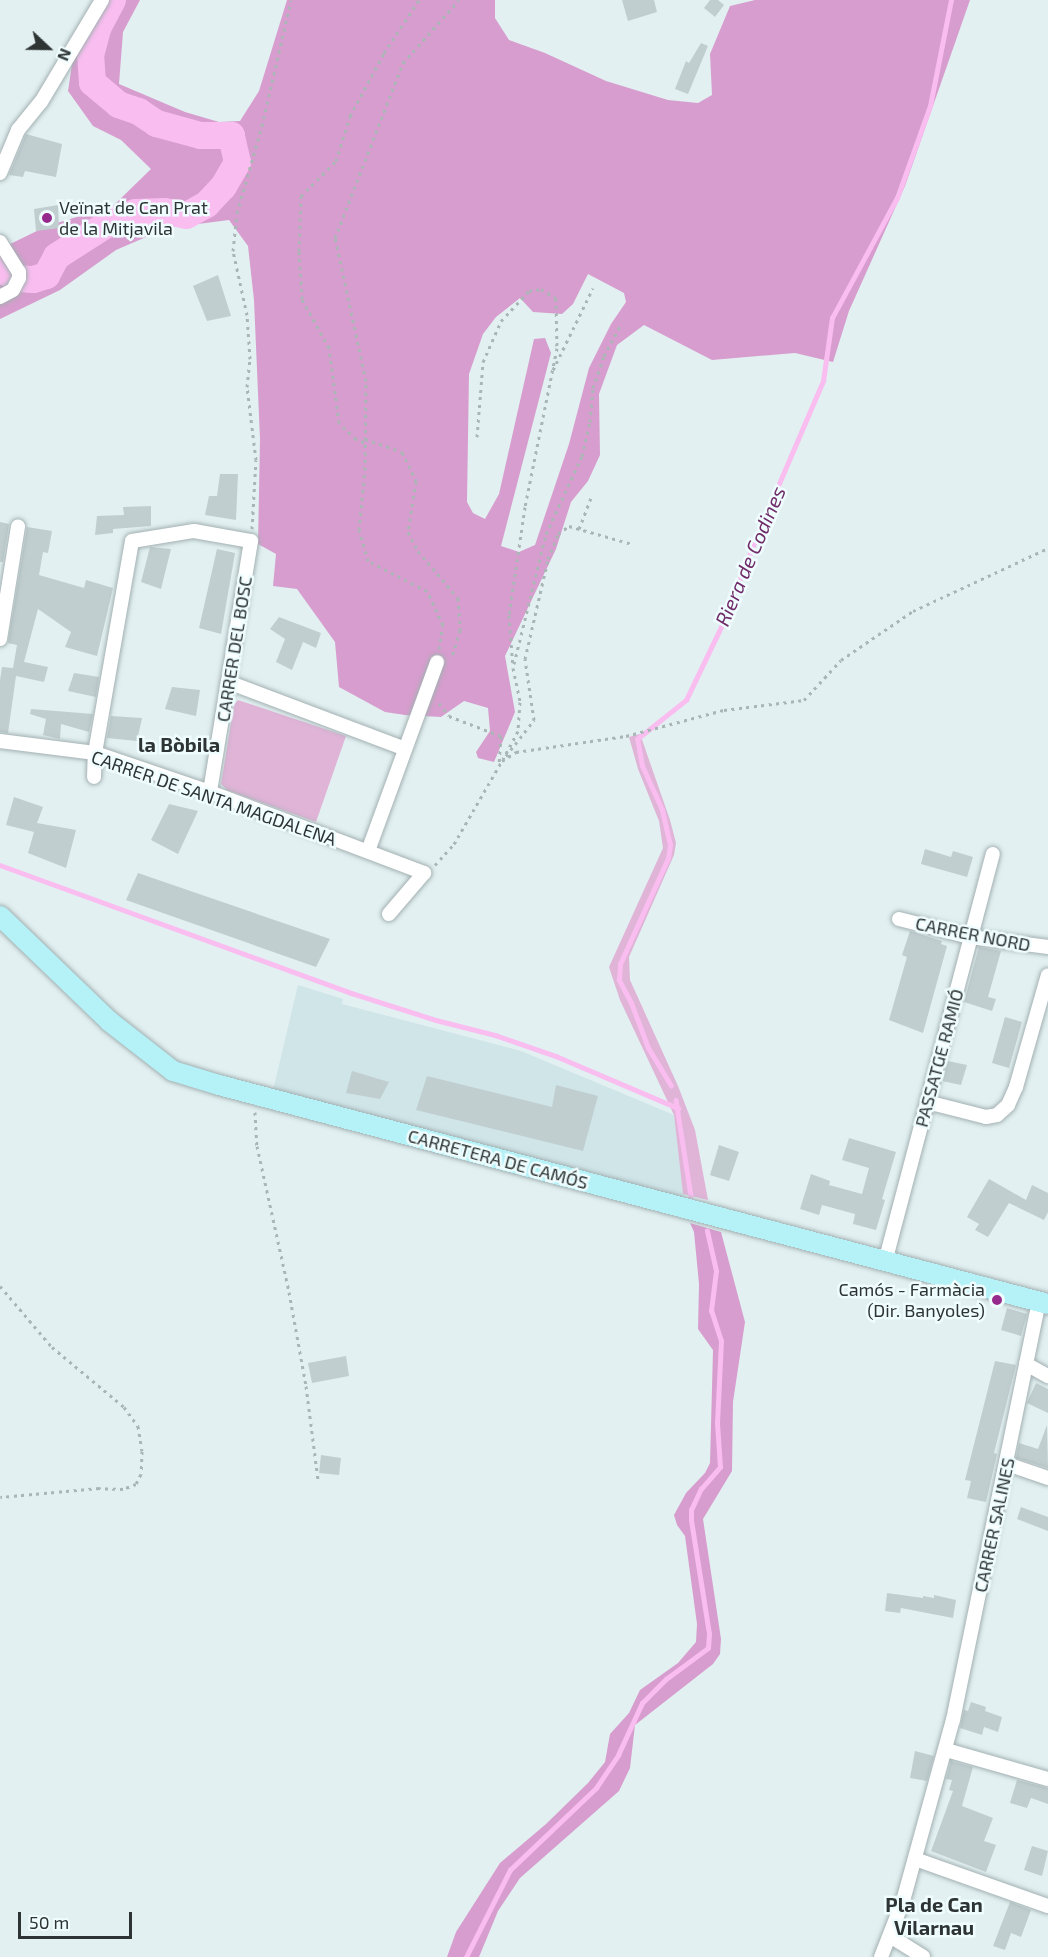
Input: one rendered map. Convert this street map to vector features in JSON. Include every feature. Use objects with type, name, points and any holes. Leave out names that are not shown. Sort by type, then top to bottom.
[{"type":"street","points":[[0,172],[18,130],[41,102],[102,0]]},
{"type":"street","points":[[0,242],[18,278],[13,290],[0,297]]},
{"type":"street","points":[[0,639],[18,526]]},
{"type":"street","points":[[94,777],[95,753],[132,541],[194,531],[251,541]]},
{"type":"street","name":"CARRER DEL BOSC","points":[[210,792],[251,541]]},
{"type":"street","points":[[368,851],[403,748],[443,662]]},
{"type":"street","points":[[228,682],[403,748]]},
{"type":"street","name":"CARRER DE SANTA MAGDALENA","points":[[0,741],[95,753],[210,792],[424,873]]},
{"type":"street","name":"PASSATGE RAMIÓ","points":[[885,1262],[993,854]]},
{"type":"street","points":[[389,914],[424,873]]},
{"type":"street","name":"CARRETERA DE CAMÓS","points":[[0,916],[109,1021],[173,1071],[885,1262],[1043,1302]]},
{"type":"street","name":"CARRER NORD","points":[[899,919],[970,937],[1048,947]]},
{"type":"street","points":[[927,1102],[986,1117],[997,1115],[1008,1105],[1016,1087],[1048,975]]},
{"type":"street","name":"CARRER SALINES","points":[[881,1957],[915,1859],[946,1750],[1026,1364],[1043,1302]]},
{"type":"street","points":[[1026,1364],[1048,1376]]},
{"type":"street","points":[[1007,1464],[1048,1478]]},
{"type":"street","points":[[946,1750],[1048,1779]]},
{"type":"street","points":[[915,1859],[1048,1905]]},
{"type":"street","points":[[890,1936],[923,1957]]},
{"type":"path","points":[[251,541],[256,460],[248,387],[248,326],[233,251],[237,213],[262,126],[291,0]]},
{"type":"path","points":[[419,0],[384,53],[350,116],[336,161],[301,196],[299,251],[302,299],[329,348],[339,423],[356,440],[402,452],[416,481],[408,532],[418,551],[458,598],[460,630],[443,662]]},
{"type":"path","points":[[443,662],[443,625],[427,591],[368,561],[359,530],[365,441],[366,381],[336,238],[403,63],[459,0]]},
{"type":"path","points":[[551,374],[593,288]]},
{"type":"path","points":[[424,873],[443,859],[454,844],[518,730],[520,702],[513,668],[509,615],[525,507],[557,348],[556,298],[540,289],[529,291],[501,321],[483,362],[477,437]]},
{"type":"path","points":[[513,668],[546,534],[582,456],[590,422],[594,388],[604,356],[621,324]]},
{"type":"path","points":[[579,529],[591,497]]},
{"type":"path","points":[[502,761],[534,720],[525,659],[548,559],[558,534],[569,526],[632,544]]},
{"type":"path","points":[[502,761],[516,752],[626,736],[724,710],[804,700],[841,660],[913,611],[1048,548]]},
{"type":"path","points":[[441,695],[438,705],[449,716],[501,736],[499,766]]},
{"type":"path","points":[[257,1095],[255,1106],[257,1146],[289,1292],[306,1386],[318,1480]]},
{"type":"path","points":[[0,1286],[52,1347],[124,1407],[138,1426],[142,1451],[141,1474],[136,1484],[123,1489],[99,1488],[0,1497]]},
{"type":"shaded area","points":[[94,0],[140,0],[123,32],[119,84],[185,112],[219,122],[240,121],[259,91],[287,0],[495,0],[495,18],[509,40],[545,53],[606,81],[668,100],[698,103],[712,95],[710,54],[730,6],[755,0],[970,0],[905,186],[849,311],[833,362],[795,353],[712,360],[644,325],[617,345],[599,394],[600,455],[588,481],[571,502],[556,549],[505,656],[515,712],[494,762],[478,758],[476,752],[490,731],[488,708],[464,701],[441,717],[405,715],[385,712],[339,687],[335,642],[297,589],[273,586],[276,554],[258,544],[260,439],[254,300],[248,246],[229,220],[167,228],[116,250],[60,290],[0,319],[0,249],[47,226],[113,206],[151,169],[121,140],[93,126],[68,91],[76,38]],"holes":[[[588,274],[624,293],[626,302],[611,324],[589,368],[569,444],[535,545],[519,552],[501,546],[551,353],[545,338],[534,339],[499,494],[485,519],[473,513],[467,502],[469,374],[483,334],[496,317],[520,298],[533,312],[562,314],[573,304]]]},
{"type":"shaded area","points":[[238,700],[346,736],[316,822],[227,790],[221,784],[234,705]]},
{"type":"shaded area","points":[[640,734],[676,843],[674,855],[629,957],[630,980],[678,1086],[695,1130],[708,1200],[683,1194],[674,1115],[620,1000],[609,967],[663,848],[659,821],[638,769],[629,737]]},
{"type":"shaded area","points":[[298,985],[343,999],[342,1004],[521,1051],[674,1115],[685,1209],[271,1099]]},
{"type":"shaded area","points":[[690,1223],[721,1232],[745,1322],[733,1402],[732,1471],[703,1519],[721,1639],[720,1654],[713,1664],[635,1725],[630,1768],[619,1791],[520,1878],[498,1911],[479,1957],[447,1957],[456,1932],[500,1863],[546,1824],[588,1783],[605,1762],[610,1734],[629,1713],[640,1690],[678,1663],[696,1642],[697,1624],[685,1536],[677,1525],[674,1515],[686,1493],[705,1473],[710,1463],[713,1350],[698,1329],[699,1284],[694,1232]]},
{"type":"building","points":[[622,0],[654,0],[657,12],[628,21]]},
{"type":"building","points":[[710,0],[718,0],[724,5],[715,17],[704,8]]},
{"type":"building","points":[[701,43],[708,46],[688,94],[675,89],[686,61],[689,63]]},
{"type":"building","points":[[26,134],[62,144],[56,177],[25,171],[23,177],[9,175]]},
{"type":"building","name":"Veïnat de Can Prat de la Mitjavila","points":[[58,205],[59,228],[36,231],[34,209]]},
{"type":"building","points":[[218,275],[231,316],[207,321],[193,286]]},
{"type":"building","points":[[220,474],[238,474],[236,520],[205,515],[209,496],[217,496]]},
{"type":"building","points":[[151,506],[151,526],[113,529],[113,533],[95,535],[97,516],[124,515],[123,507]]},
{"type":"building","points":[[0,522],[9,524],[3,562],[0,562]]},
{"type":"building","points":[[27,527],[52,531],[48,553],[43,552],[39,575],[84,588],[86,580],[113,588],[97,656],[65,647],[71,632],[38,609],[24,662],[48,667],[44,682],[16,676],[8,733],[0,732],[0,680],[2,667],[13,668],[17,645],[8,643]]},
{"type":"building","points":[[150,547],[171,549],[161,589],[141,582]]},
{"type":"building","points":[[217,549],[235,553],[221,634],[199,628]]},
{"type":"building","points":[[279,617],[321,633],[316,648],[303,642],[292,670],[276,662],[285,639],[270,629]]},
{"type":"building","points":[[74,673],[99,677],[96,697],[68,691]]},
{"type":"building","points":[[172,687],[200,690],[196,716],[165,709]]},
{"type":"building","points":[[31,709],[93,714],[89,732],[61,724],[60,739],[43,735],[46,719],[30,714]]},
{"type":"building","points":[[111,716],[142,718],[137,741],[107,738]]},
{"type":"building","points":[[14,797],[43,807],[37,823],[76,830],[66,868],[28,853],[34,832],[6,825]]},
{"type":"building","points":[[169,804],[198,811],[178,854],[151,840]]},
{"type":"building","points":[[925,849],[951,857],[953,851],[973,857],[967,877],[921,864]]},
{"type":"building","points":[[138,873],[330,939],[316,967],[126,900]]},
{"type":"building","points":[[910,931],[942,941],[941,944],[947,946],[923,1033],[889,1020],[907,957],[902,955]]},
{"type":"building","points":[[979,947],[1001,951],[988,997],[996,999],[992,1011],[964,1002]]},
{"type":"building","points":[[1005,1017],[1022,1022],[1009,1068],[992,1063]]},
{"type":"building","points":[[948,1061],[967,1065],[961,1085],[942,1081]]},
{"type":"building","points":[[352,1071],[389,1082],[380,1099],[346,1093]]},
{"type":"building","points":[[427,1076],[552,1107],[556,1085],[598,1096],[583,1151],[416,1110]]},
{"type":"building","points":[[849,1138],[896,1152],[882,1199],[885,1200],[876,1230],[853,1224],[855,1214],[822,1205],[819,1215],[800,1209],[811,1174],[830,1181],[829,1185],[862,1194],[869,1168],[842,1160]]},
{"type":"building","points":[[719,1145],[739,1152],[729,1181],[710,1175]]},
{"type":"building","points":[[989,1179],[1026,1200],[1032,1185],[1048,1193],[1048,1212],[1044,1220],[1009,1203],[988,1237],[975,1230],[979,1224],[967,1217]]},
{"type":"building","points":[[1007,1308],[1027,1314],[1021,1336],[1001,1330]]},
{"type":"building","points":[[346,1356],[349,1376],[312,1383],[308,1363]]},
{"type":"building","points":[[995,1361],[1016,1365],[994,1453],[997,1454],[986,1502],[967,1498],[971,1481],[965,1480]]},
{"type":"building","points":[[1036,1383],[1048,1389],[1048,1413],[1027,1403]]},
{"type":"building","points":[[1047,1425],[1048,1468],[1016,1458],[1019,1443],[1038,1449]]},
{"type":"building","points":[[321,1455],[341,1458],[339,1475],[319,1473]]},
{"type":"building","points":[[1021,1507],[1048,1517],[1048,1531],[1017,1519]]},
{"type":"building","points":[[887,1593],[923,1598],[923,1596],[934,1598],[934,1595],[956,1600],[953,1618],[901,1608],[900,1613],[885,1611]]},
{"type":"building","points":[[971,1702],[986,1707],[985,1711],[1002,1717],[998,1732],[984,1727],[982,1735],[960,1728],[964,1710],[968,1711]]},
{"type":"building","points":[[915,1751],[934,1756],[927,1781],[910,1778]]},
{"type":"building","points":[[951,1761],[973,1767],[962,1806],[993,1818],[984,1841],[996,1845],[986,1872],[931,1851],[953,1791],[949,1790],[952,1780],[946,1779]]},
{"type":"building","points":[[1017,1780],[1048,1788],[1048,1804],[1031,1798],[1027,1808],[1010,1803]]},
{"type":"building","points":[[1032,1846],[1048,1851],[1042,1876],[1024,1870]]},
{"type":"building","points":[[1010,1902],[1031,1910],[1021,1937],[1011,1933],[1005,1950],[993,1946]]},
{"type":"waterway","points":[[0,269],[17,278],[33,279],[46,275],[56,256],[114,219],[135,212],[164,211],[186,215],[206,204],[223,186],[237,162],[231,135],[200,135],[156,123],[138,111],[118,104],[92,82],[90,55],[97,28],[112,0]]},
{"type":"waterway","name":"Riera de Codines","points":[[671,1086],[648,1048],[631,1003],[619,980],[620,964],[668,858],[670,845],[662,810],[642,766],[637,739],[686,700],[721,627],[760,528],[823,381],[832,318],[897,198],[930,106],[951,0]]},
{"type":"waterway","points":[[0,265],[4,257]]},
{"type":"waterway","points":[[0,865],[351,993],[436,1020],[495,1035],[556,1056],[678,1108]]},
{"type":"waterway","name":"Riera de Codines","points":[[676,1100],[691,1196]]},
{"type":"waterway","name":"Riera de Codines","points":[[466,1957],[510,1870],[596,1788],[618,1755],[642,1703],[666,1679],[708,1648],[709,1634],[691,1520],[691,1510],[701,1489],[720,1467],[717,1423],[721,1341],[711,1311],[716,1271],[707,1231]]},
{"type":"place","name":"Veïnat de Can Prat de la Mitjavila","points":[[47,218]]},
{"type":"place","name":"Camós - Farmàcia (Dir. Banyoles)","points":[[997,1300]]},
{"type":"district","name":"la Bòbila","points":[[179,744]]},
{"type":"district","name":"Pla de Can Vilarnau","points":[[934,1916]]}]
